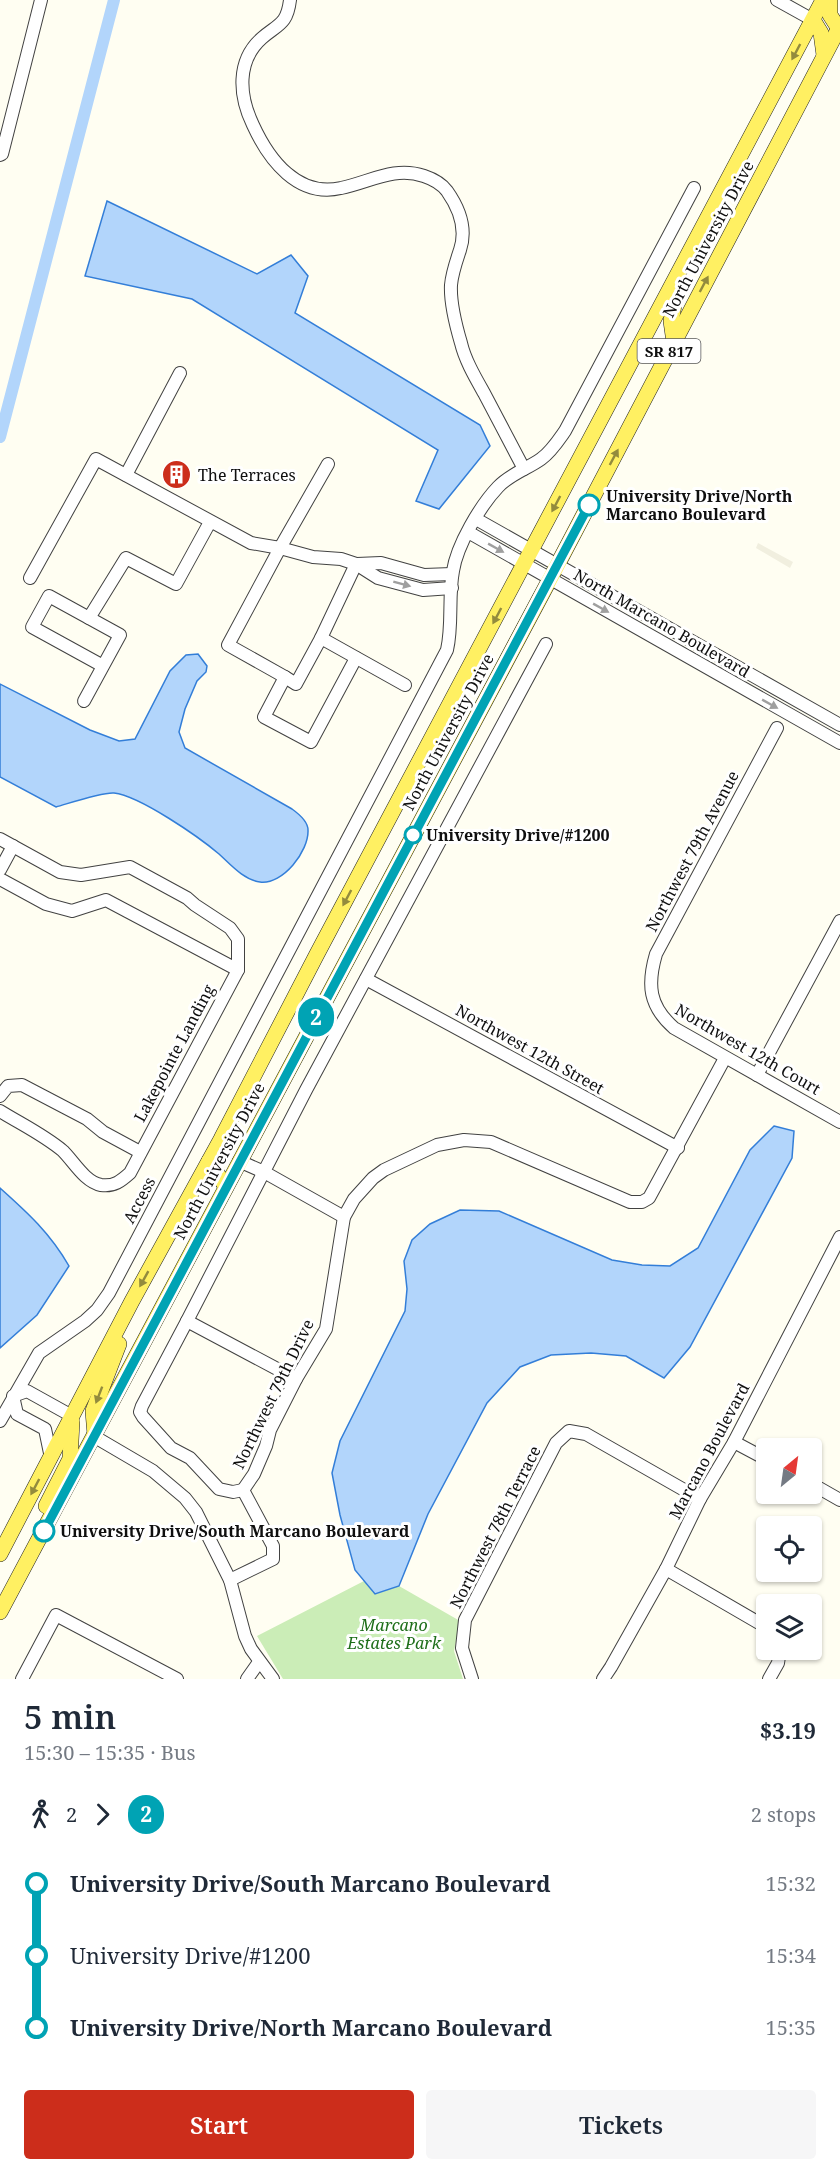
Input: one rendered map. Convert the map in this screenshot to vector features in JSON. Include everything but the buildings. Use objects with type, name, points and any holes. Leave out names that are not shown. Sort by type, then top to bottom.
[{"type":"main road","name":"North University Drive","points":[[0,1554],[823,0]]},
{"type":"main road","points":[[830,0],[830,15],[839,28]]},
{"type":"main road","points":[[813,20],[821,33],[824,55]]},
{"type":"main road","name":"North University Drive","points":[[0,1612],[550,579],[839,28]]},
{"type":"main road","points":[[674,342],[671,321],[678,276]]},
{"type":"main road","points":[[209,1161],[226,1187]]},
{"type":"main road","points":[[95,1437],[93,1411],[129,1320],[132,1301]]},
{"type":"main road","points":[[9,1595],[8,1582],[70,1459],[72,1416]]},
{"type":"street","points":[[1,155],[41,0]]},
{"type":"street","points":[[290,0],[284,19],[249,53],[242,76],[245,105],[251,122],[266,150],[288,175],[309,187],[322,190],[343,188],[380,175],[397,172],[416,173],[433,179],[445,188],[461,221],[464,233],[451,284],[461,345],[524,469]]},
{"type":"street","points":[[777,0],[813,20]]},
{"type":"street","name":"Access","points":[[0,1421],[39,1353],[85,1321],[97,1310],[109,1293],[447,650],[450,636],[452,574],[468,532],[500,484],[541,459],[565,431],[694,188]]},
{"type":"street","points":[[126,475],[180,373]]},
{"type":"street","points":[[30,578],[96,459],[250,543],[313,557],[341,559],[356,564],[378,578],[414,588],[423,590],[452,588]]},
{"type":"street","points":[[328,464],[228,645],[296,684],[356,564]]},
{"type":"street","name":"North Marcano Boulevard","points":[[476,519],[840,725]]},
{"type":"street","points":[[89,618],[126,558],[176,584],[210,522]]},
{"type":"street","name":"North Marcano Boulevard","points":[[468,532],[840,743]]},
{"type":"street","points":[[356,564],[381,563],[424,575],[452,574]]},
{"type":"street","points":[[84,701],[120,635],[50,596],[32,627],[103,666]]},
{"type":"street","points":[[321,638],[405,685]]},
{"type":"street","points":[[230,1580],[273,1558],[273,1546],[243,1490],[232,1492],[219,1489],[190,1458],[171,1448],[140,1412],[306,1090],[546,644]]},
{"type":"street","points":[[285,677],[264,717],[312,742],[357,658]]},
{"type":"street","name":"Northwest 79th Avenue","points":[[652,994],[650,982],[656,954],[777,728]]},
{"type":"street","points":[[0,839],[60,872],[81,875],[130,867],[187,898],[230,928],[238,939],[238,970],[106,900],[72,911],[46,904],[0,879]]},
{"type":"street","points":[[0,870],[13,846]]},
{"type":"street","points":[[757,1075],[840,921]]},
{"type":"street","name":"Lakepointe Landing","points":[[0,1111],[47,1139],[64,1152],[92,1181],[100,1185],[112,1185],[121,1181],[130,1173],[238,970]]},
{"type":"street","name":"Northwest 12th Street","points":[[366,979],[678,1148]]},
{"type":"street","name":"Northwest 12th Court","points":[[652,994],[662,1018],[674,1028],[840,1122]]},
{"type":"street","points":[[678,1148],[725,1058]]},
{"type":"street","points":[[0,1096],[8,1086],[22,1085],[87,1119],[103,1132],[140,1152]]},
{"type":"street","name":"Northwest 79th Drive","points":[[243,1490],[254,1474],[270,1430],[296,1379],[326,1329],[344,1217],[354,1199],[373,1178],[384,1170],[438,1145],[478,1140],[503,1145],[630,1202],[642,1202],[649,1198],[678,1148]]},
{"type":"street","points":[[239,1161],[264,1172],[344,1217]]},
{"type":"street","name":"Marcano Boulevard","points":[[603,1679],[666,1569],[700,1499],[734,1442],[840,1237]]},
{"type":"street","points":[[187,1321],[296,1379]]},
{"type":"street","points":[[51,1458],[45,1429],[17,1414],[14,1396],[27,1391],[72,1416]]},
{"type":"street","name":"Northwest 78th Terrace","points":[[472,1679],[462,1648],[465,1620],[556,1443],[569,1431],[586,1434],[700,1499]]},
{"type":"street","points":[[95,1437],[153,1471],[185,1498],[204,1527],[230,1580],[245,1636],[259,1662],[273,1679]]},
{"type":"street","points":[[734,1442],[756,1454]]},
{"type":"street","points":[[822,1490],[840,1500]]},
{"type":"street","points":[[666,1569],[756,1621]]},
{"type":"street","points":[[22,1679],[56,1615],[177,1679]]},
{"type":"street","points":[[769,1679],[778,1660]]},
{"type":"street","points":[[247,1679],[259,1662]]},
{"type":"green space","name":"Marcano Estates Park","points":[[364,1581],[376,1594],[399,1586],[460,1621],[454,1651],[463,1679],[283,1679],[257,1636]]},
{"type":"shaded area","points":[[758,543],[793,562],[790,568],[756,548]]},
{"type":"water","points":[[107,201],[257,274],[291,255],[308,276],[295,313],[480,425],[490,446],[439,509],[416,501],[438,450],[192,299],[85,276]]},
{"type":"water","points":[[198,654],[207,666],[206,672],[197,681],[185,709],[179,732],[185,748],[292,809],[303,818],[308,827],[304,847],[293,865],[277,878],[269,881],[254,881],[243,875],[184,828],[139,801],[114,793],[102,794],[56,807],[0,777],[0,684],[90,730],[119,741],[135,739],[170,671],[186,655]]},
{"type":"water","points":[[774,1126],[794,1131],[792,1158],[690,1347],[664,1378],[626,1356],[591,1353],[551,1355],[520,1367],[487,1403],[428,1514],[399,1586],[375,1594],[355,1570],[340,1515],[332,1473],[340,1441],[405,1311],[407,1289],[404,1261],[412,1240],[430,1224],[460,1210],[499,1211],[612,1260],[642,1265],[670,1266],[698,1248],[750,1150]]},
{"type":"water","points":[[0,1188],[46,1233],[69,1266],[37,1315],[0,1348]]},
{"type":"waterway","points":[[0,437],[114,0]]},
{"type":"bus line","name":"2","points":[[44,1531],[589,505]]},
{"type":"place","name":"The Terraces","points":[[177,475]]},
{"type":"place","name":"University Drive/North Marcano Boulevard","points":[[589,505]]},
{"type":"place","name":"University Drive/#1200","points":[[413,835]]},
{"type":"place","name":"University Drive/South Marcano Boulevard","points":[[44,1531]]}]
